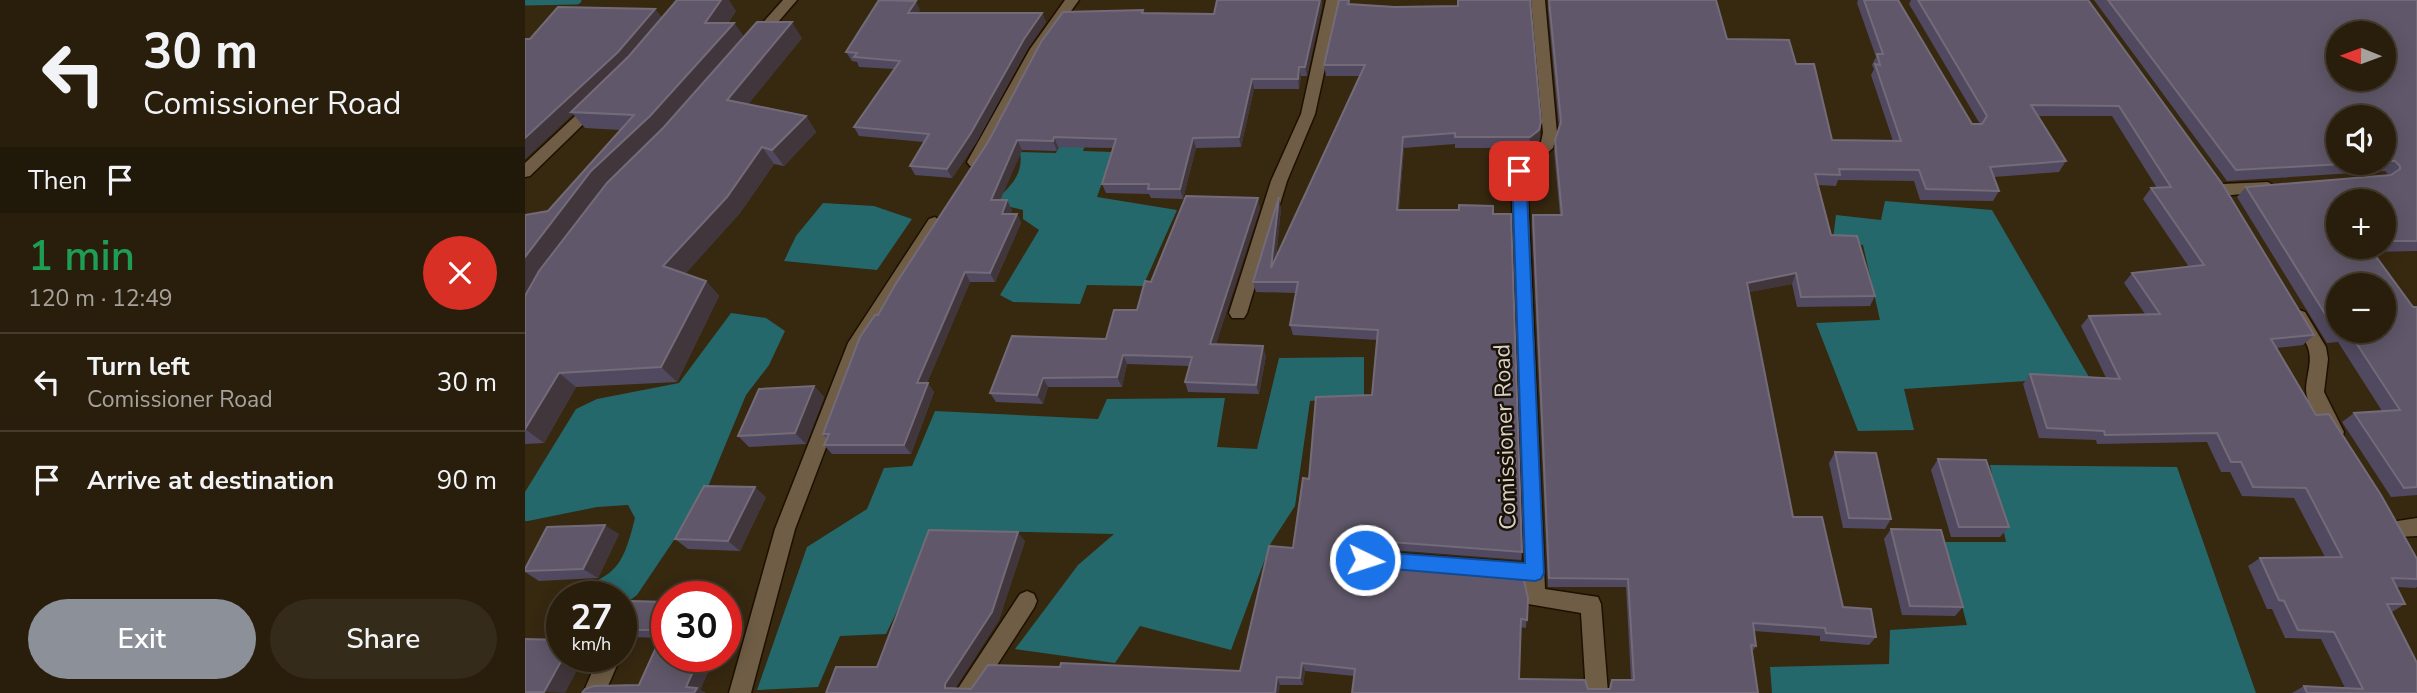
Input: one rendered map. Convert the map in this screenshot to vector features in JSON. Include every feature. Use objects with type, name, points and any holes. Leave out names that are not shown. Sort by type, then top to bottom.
[{"type":"street","points":[[747,50],[790,0]]},
{"type":"street","points":[[965,178],[1037,49],[1072,0]]},
{"type":"street","points":[[1238,313],[1279,181],[1308,114],[1333,0]]},
{"type":"street","name":"Comissioner Road","points":[[1538,0],[1550,133],[1548,144],[1521,166],[1519,171],[1535,597],[1591,604],[1597,693]]},
{"type":"street","points":[[525,172],[604,96]]},
{"type":"street","points":[[2222,190],[2288,185]]},
{"type":"street","points":[[740,693],[785,529],[857,343],[944,209]]},
{"type":"street","points":[[2290,302],[2317,347],[2319,359],[2315,392],[2324,415],[2346,449]]},
{"type":"street","points":[[2402,524],[2411,548]]},
{"type":"street","points":[[1365,560],[1535,573]]},
{"type":"street","points":[[965,693],[1027,601]]},
{"type":"street","points":[[594,693],[603,672]]},
{"type":"water","points":[[1072,120],[1094,121],[1083,151],[1113,152],[1097,197],[1177,210],[1143,286],[1087,285],[1080,304],[1013,302],[1000,295],[1039,230],[1023,219],[1023,210],[993,203],[1010,186],[1017,174],[1020,168],[1020,152],[1056,153]]},
{"type":"water","points":[[1885,201],[1992,210],[2089,377],[1904,389],[1914,430],[1858,431],[1816,323],[1880,320],[1863,245],[1833,239],[1836,215],[1881,220]]},
{"type":"water","points":[[823,203],[874,206],[912,219],[877,270],[784,261],[796,236]]},
{"type":"water","points":[[731,313],[766,318],[785,331],[769,365],[746,395],[705,494],[637,595],[637,581],[597,581],[613,569],[625,551],[635,518],[628,505],[597,507],[525,521],[525,492],[576,409],[597,399],[679,383]]},
{"type":"water","points":[[1364,357],[1364,396],[1310,401],[1295,506],[1271,543],[1231,650],[1140,626],[1115,663],[1015,649],[1078,565],[1114,534],[936,530],[886,634],[840,636],[818,687],[757,690],[807,547],[867,509],[884,468],[912,466],[935,411],[1098,419],[1107,399],[1225,398],[1217,447],[1257,449],[1279,358]]},
{"type":"water","points":[[1990,465],[2177,467],[2256,693],[1772,693],[1770,667],[1889,664],[1890,630],[1967,625],[1945,542],[2006,542]]},
{"type":"building","points":[[677,0],[721,0],[705,23],[734,23],[650,116],[591,171],[525,257],[525,215],[548,211],[634,115],[571,112],[629,56]]},
{"type":"building","points":[[879,0],[916,1],[908,13],[1042,13],[947,169],[910,166],[929,134],[854,127],[900,61],[854,57],[857,53],[846,52]]},
{"type":"building","points":[[1217,0],[1320,0],[1305,67],[1299,67],[1298,79],[1252,79],[1239,137],[1193,138],[1180,189],[1148,189],[1149,184],[1102,184],[1116,139],[1054,137],[1053,141],[1017,140],[991,200],[1007,200],[1002,214],[1017,214],[990,273],[965,272],[917,383],[928,383],[904,445],[824,445],[829,434],[823,434],[860,337],[875,315],[878,315],[988,142],[1041,42],[1063,12],[1143,10],[1142,13],[1214,14]]},
{"type":"building","points":[[1339,0],[1349,0],[1348,4],[1395,7],[1458,6],[1458,0],[1530,0],[1541,122],[1539,130],[1530,137],[1455,137],[1455,133],[1403,137],[1397,210],[1459,210],[1459,205],[1493,206],[1493,214],[1511,214],[1522,552],[1364,540],[1354,543],[1351,552],[1356,561],[1363,563],[1523,576],[1528,598],[1527,620],[1521,619],[1519,679],[1585,680],[1588,689],[1610,689],[1612,680],[1634,680],[1628,579],[1549,578],[1533,215],[1562,215],[1555,140],[1561,122],[1549,0],[1716,0],[1727,39],[1789,40],[1796,64],[1814,64],[1832,140],[1901,141],[1875,64],[1880,65],[1877,54],[1883,54],[1864,0],[1898,0],[1972,124],[1982,124],[1987,116],[1918,0],[2088,0],[2223,185],[2314,335],[2271,339],[2316,415],[2329,414],[2381,495],[2417,559],[2417,579],[2392,578],[2405,604],[2387,604],[2417,663],[2417,693],[2307,693],[2304,686],[2363,689],[2334,632],[2298,630],[2284,601],[2279,600],[2260,558],[2342,557],[2306,488],[2253,487],[2241,462],[2231,462],[2217,433],[2105,435],[2104,431],[2047,428],[2030,374],[2120,379],[2089,316],[2160,314],[2132,273],[2204,265],[2151,188],[2171,187],[2119,106],[2031,105],[2066,161],[1990,167],[1999,191],[1926,189],[1919,170],[1839,169],[1840,175],[1815,174],[1831,235],[1857,236],[1875,296],[1801,297],[1796,273],[1747,283],[1793,517],[1822,517],[1843,607],[1871,609],[1876,637],[1826,633],[1825,628],[1753,623],[1756,646],[1751,645],[1758,693],[1352,693],[1355,669],[1302,663],[1300,678],[1277,677],[1275,693],[826,693],[836,667],[877,667],[929,530],[1018,532],[992,612],[945,684],[945,688],[971,689],[988,665],[1060,667],[1061,663],[1240,671],[1269,546],[1293,548],[1303,478],[1309,479],[1316,397],[1372,395],[1378,330],[1290,325],[1298,282],[1253,282],[1279,197],[1271,268],[1365,65],[1324,65]]},
{"type":"building","points":[[2108,0],[2417,0],[2417,241],[2396,241],[2396,189],[2326,189],[2326,259],[2378,259],[2388,273],[2326,273],[2326,315],[2246,187],[2396,175],[2400,166],[2396,162],[2396,105],[2326,105],[2326,165],[2236,170]]},
{"type":"building","points":[[558,7],[655,9],[618,52],[525,138],[525,39],[530,39]]},
{"type":"building","points":[[757,22],[792,22],[727,100],[806,116],[772,150],[762,147],[727,197],[663,266],[706,281],[661,367],[559,373],[525,429],[525,296],[539,271],[607,183],[664,127]]},
{"type":"building","points":[[1186,196],[1258,198],[1210,344],[1263,346],[1256,385],[1185,382],[1192,357],[1123,355],[1117,377],[1043,378],[1037,395],[990,393],[1012,336],[1106,339],[1114,310],[1137,310],[1145,281],[1151,282]]},
{"type":"building","points":[[2396,284],[2413,307],[2417,307],[2417,487],[2404,488],[2354,413],[2400,410],[2356,343],[2396,343]]},
{"type":"building","points":[[814,386],[795,433],[738,436],[759,389]]},
{"type":"building","points":[[1835,452],[1876,453],[1891,519],[1849,518]]},
{"type":"building","points":[[1938,459],[1986,460],[2009,527],[1959,527]]},
{"type":"building","points":[[704,486],[755,487],[728,541],[675,539]]},
{"type":"building","points":[[605,525],[583,569],[525,571],[547,527]]},
{"type":"building","points":[[1891,529],[1941,530],[1963,607],[1910,606]]},
{"type":"building","points":[[637,601],[651,602],[651,630],[637,630]]},
{"type":"building","points":[[525,639],[546,640],[546,672],[555,672],[544,692],[525,692]]},
{"type":"building","points":[[651,659],[651,672],[693,672],[686,687],[697,688],[694,693],[582,693],[594,686],[639,685]]},
{"type":"waterway","points":[[525,1],[577,0]]},
{"type":"route","points":[[1365,560],[1535,573],[1519,171]]}]
